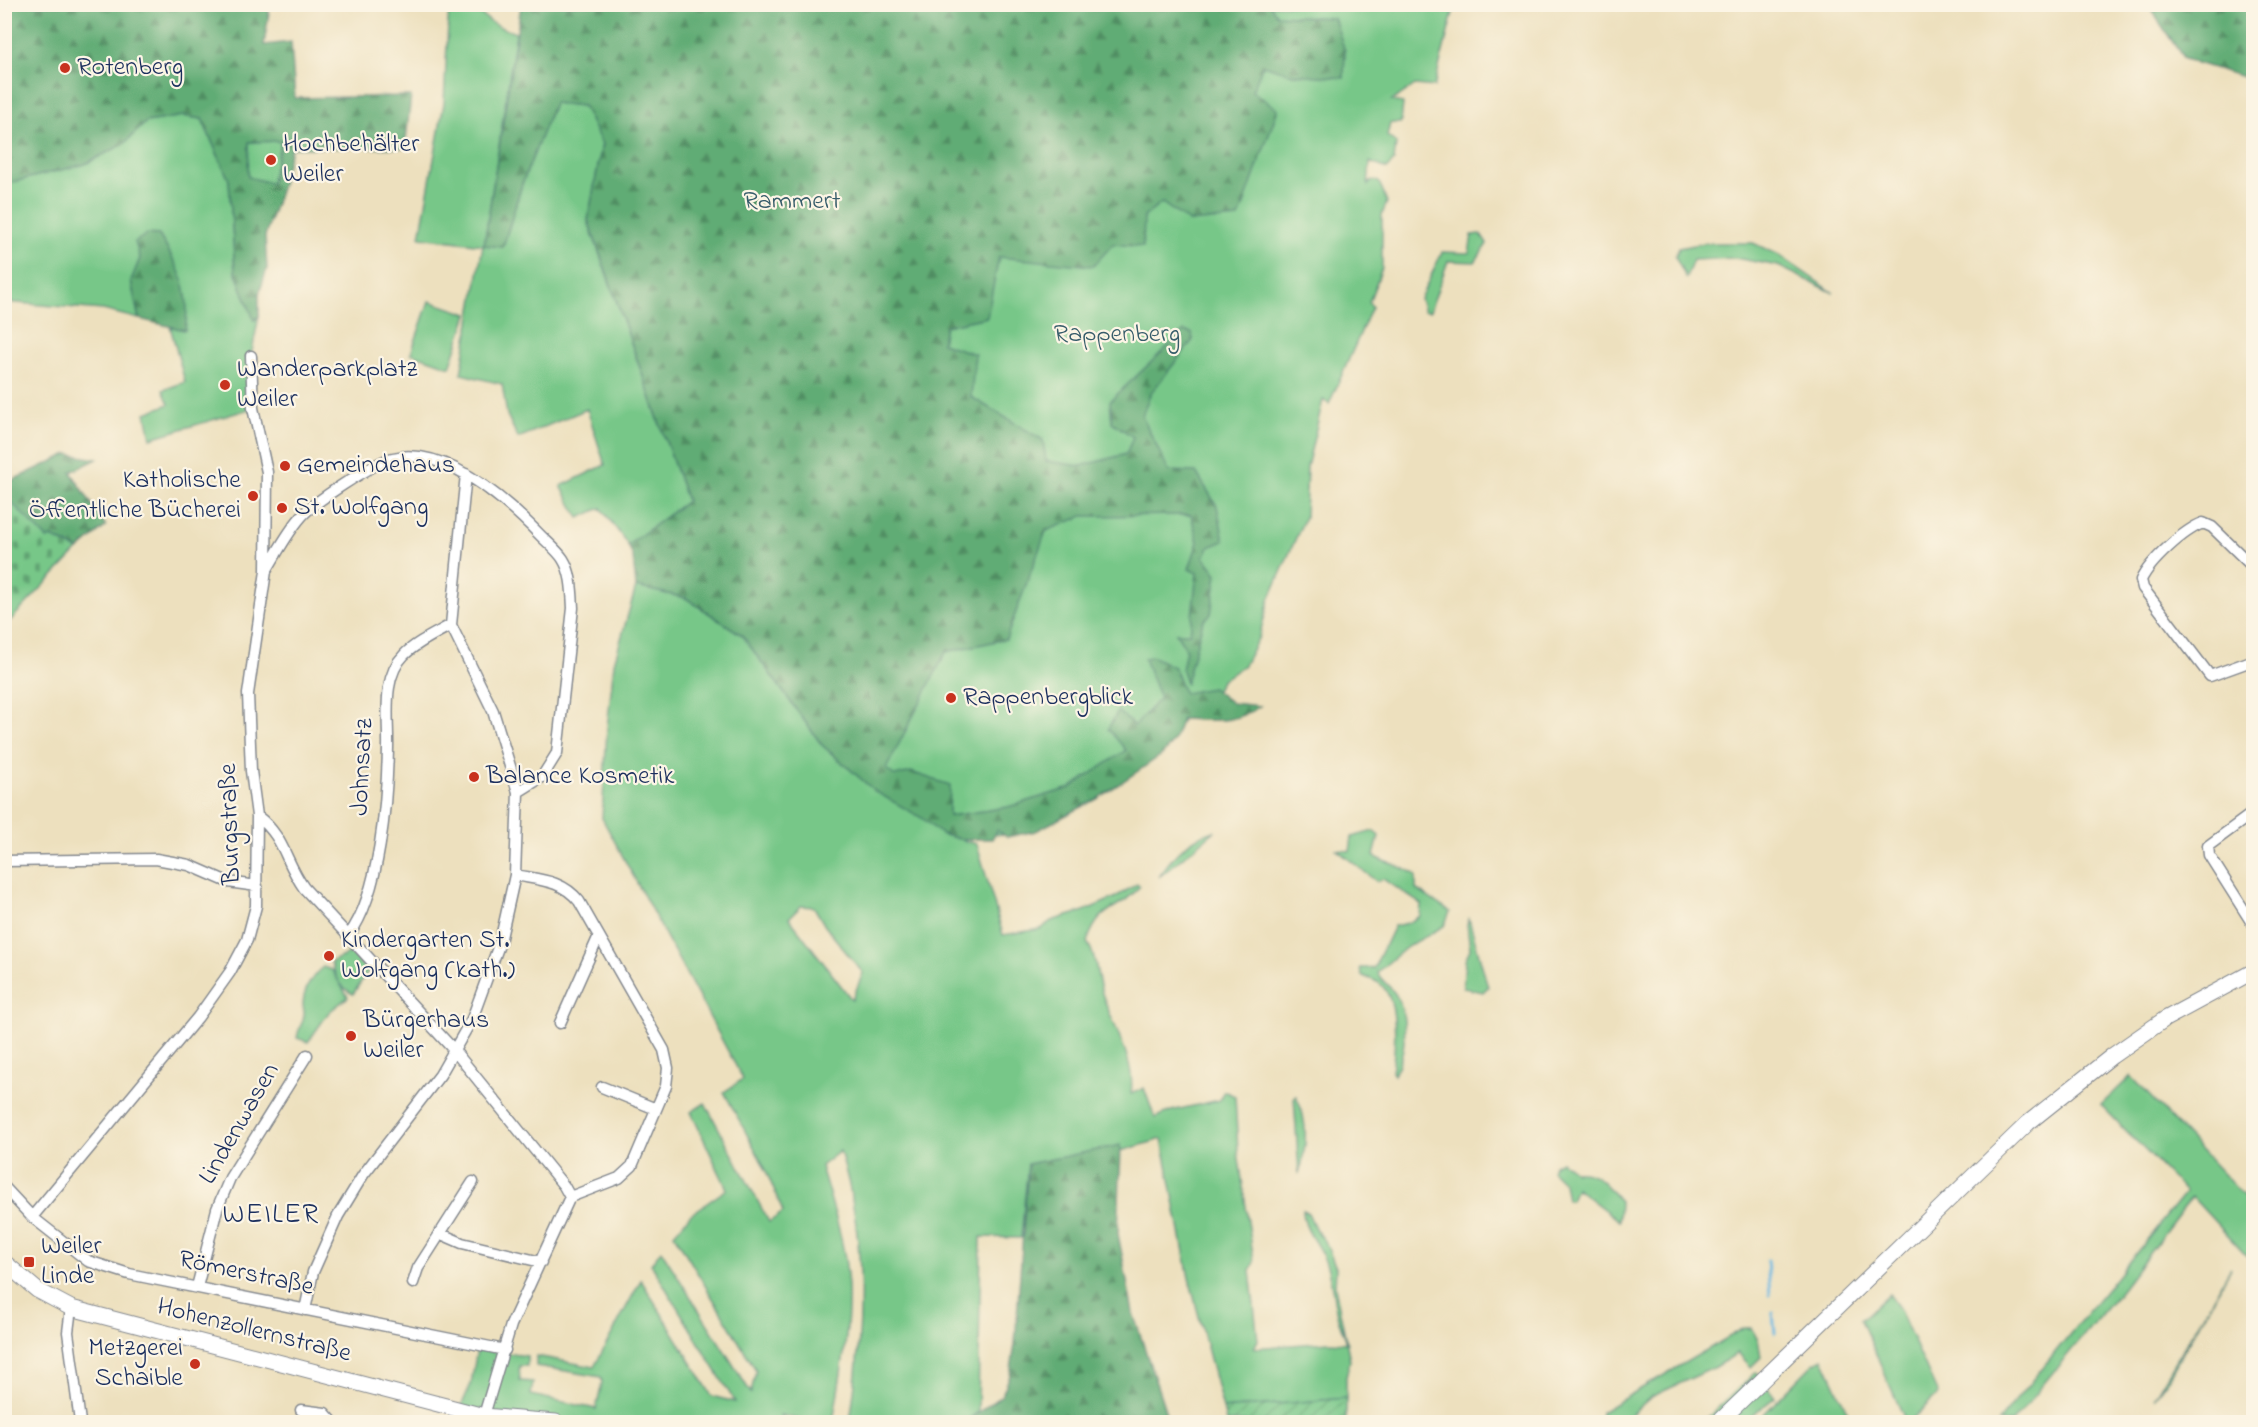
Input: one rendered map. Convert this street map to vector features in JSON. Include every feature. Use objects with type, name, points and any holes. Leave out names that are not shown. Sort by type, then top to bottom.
[{"type":"main road","points":[[1719,1422],[2028,1123],[2112,1056],[2165,1019],[2253,971]]},
{"type":"main road","name":"Hohenzollernstraße","points":[[4,1262],[36,1290],[71,1308],[483,1419],[556,1422]]},
{"type":"street","name":"Burgstraße","points":[[32,1217],[198,1017],[230,972],[247,940],[256,906],[257,816],[251,771],[248,694],[266,571],[267,472],[253,408],[251,356]]},
{"type":"street","points":[[266,571],[301,515],[371,467],[392,458],[412,456],[436,461],[466,474],[496,494],[563,560],[572,584],[573,608],[557,753],[542,777],[518,792]]},
{"type":"street","points":[[305,1310],[313,1272],[338,1216],[363,1175],[440,1075],[453,1048],[472,1019],[500,942],[515,875],[519,831],[518,792],[493,711],[451,625],[466,474]]},
{"type":"street","points":[[2253,568],[2212,527],[2203,523],[2194,526],[2162,554],[2141,580],[2143,588],[2211,676],[2219,675],[2253,660]]},
{"type":"street","name":"Johnsatz","points":[[349,935],[365,905],[383,824],[388,748],[388,695],[393,675],[403,656],[451,625]]},
{"type":"street","points":[[2253,812],[2208,846],[2209,855],[2253,926]]},
{"type":"street","points":[[257,816],[278,836],[290,868],[304,888],[453,1048],[564,1186],[570,1197]]},
{"type":"street","points":[[4,861],[156,859],[189,865],[228,882],[257,886]]},
{"type":"street","points":[[483,1419],[511,1325],[570,1197],[619,1178],[632,1166],[666,1086],[668,1068],[664,1050],[598,938],[579,901],[568,888],[552,882],[515,875]]},
{"type":"street","points":[[560,1023],[598,938]]},
{"type":"street","name":"Lindenwasen","points":[[197,1287],[217,1209],[230,1178],[307,1055]]},
{"type":"street","points":[[602,1087],[656,1109]]},
{"type":"street","points":[[413,1283],[418,1268],[438,1233],[473,1182]]},
{"type":"street","name":"Römerstraße","points":[[4,1187],[32,1217],[88,1261],[129,1274],[505,1350]]},
{"type":"street","points":[[438,1233],[462,1243],[540,1262]]},
{"type":"street","points":[[71,1308],[68,1332],[80,1422]]},
{"type":"street","points":[[301,1410],[325,1413],[333,1422]]},
{"type":"green space","name":"Rammert","points":[[1269,4],[1277,15],[1334,18],[1345,51],[1344,78],[1293,74],[1263,65],[1252,91],[1278,109],[1239,218],[1189,222],[1162,203],[1144,217],[1143,247],[1113,244],[1093,266],[999,257],[987,317],[945,326],[942,343],[975,354],[971,397],[1043,440],[1046,461],[1081,466],[1126,454],[1133,437],[1112,422],[1110,401],[1184,331],[1192,333],[1193,340],[1150,394],[1142,416],[1169,471],[1196,472],[1217,506],[1224,541],[1209,547],[1204,557],[1217,574],[1211,614],[1203,621],[1186,683],[1182,670],[1186,649],[1176,633],[1190,633],[1197,573],[1189,569],[1198,542],[1191,515],[1083,516],[1046,531],[1006,639],[946,652],[886,769],[895,776],[911,772],[950,785],[949,816],[1008,807],[1070,788],[1126,750],[1108,729],[1118,711],[1134,726],[1160,698],[1144,659],[1152,656],[1174,667],[1184,693],[1212,688],[1232,703],[1260,706],[1232,719],[1182,719],[1174,740],[1163,754],[1097,799],[1036,831],[1007,837],[997,830],[992,839],[959,839],[941,834],[922,818],[876,792],[822,745],[742,635],[686,598],[636,587],[633,557],[628,545],[687,501],[588,220],[602,144],[583,106],[554,103],[522,184],[503,247],[484,245],[521,5]]},
{"type":"green space","points":[[4,5],[270,5],[264,45],[291,42],[295,98],[411,96],[405,148],[291,148],[265,236],[267,269],[259,294],[259,316],[254,320],[235,271],[229,180],[202,119],[183,116],[146,122],[124,144],[85,164],[5,184]],"holes":[[[281,141],[271,183],[248,177],[249,142]]]},
{"type":"green space","points":[[449,5],[472,5],[492,22],[516,33],[484,245],[503,247],[522,184],[554,103],[583,106],[602,144],[588,221],[687,501],[628,545],[601,508],[579,518],[561,486],[605,465],[587,409],[518,438],[507,415],[502,384],[461,374],[483,245],[420,237],[444,103]]},
{"type":"green space","name":"Rappenberg","points":[[1080,5],[1455,5],[1434,87],[1415,85],[1392,101],[1403,103],[1401,123],[1390,123],[1387,136],[1396,143],[1394,161],[1387,169],[1370,162],[1368,185],[1372,180],[1379,182],[1387,202],[1382,215],[1382,268],[1369,302],[1372,307],[1329,404],[1323,400],[1307,467],[1305,517],[1269,600],[1259,637],[1244,665],[1221,681],[1208,706],[1191,695],[1162,739],[1006,834],[958,837],[941,834],[977,844],[1003,935],[1041,929],[1051,921],[1084,911],[1114,898],[1137,884],[1140,886],[1125,901],[1098,920],[1087,942],[1091,948],[1103,996],[1127,1056],[1132,1082],[1131,1094],[1144,1088],[1155,1118],[1171,1111],[1219,1100],[1224,1091],[1235,1096],[1238,1152],[1254,1262],[1250,1271],[1258,1340],[1254,1348],[1329,1342],[1346,1343],[1350,1360],[1346,1377],[1346,1398],[1223,1409],[1189,1278],[1162,1139],[1121,1151],[1121,1146],[1028,1164],[1021,1238],[981,1237],[978,1412],[965,1422],[850,1422],[860,1320],[859,1252],[849,1185],[840,1151],[821,1166],[841,1240],[848,1286],[846,1337],[833,1422],[809,1422],[780,1415],[785,1422],[454,1422],[471,1384],[477,1349],[527,1356],[527,1366],[519,1366],[520,1381],[533,1382],[531,1395],[596,1409],[601,1377],[536,1366],[536,1356],[594,1367],[641,1280],[712,1396],[735,1402],[651,1264],[661,1250],[751,1393],[756,1370],[674,1234],[690,1215],[727,1189],[691,1112],[705,1103],[769,1222],[783,1212],[764,1166],[724,1092],[743,1079],[602,818],[607,728],[614,663],[636,587],[686,598],[742,635],[822,745],[876,792],[904,807],[867,777],[901,371]],"holes":[[[801,906],[814,907],[825,926],[863,973],[852,1000],[789,918]]]},
{"type":"green space","points":[[2148,5],[2253,5],[2253,80],[2184,59]]},
{"type":"green space","points":[[183,116],[202,119],[229,180],[235,271],[255,320],[259,316],[251,356],[253,408],[151,438],[146,413],[169,404],[163,390],[185,382],[170,326],[185,330],[141,258],[131,281],[139,319],[103,310],[5,302],[4,184],[85,164],[124,144],[146,122]]},
{"type":"green space","points":[[281,141],[271,184],[247,177],[249,142]]},
{"type":"green space","points":[[147,234],[159,235],[178,269],[187,303],[185,330],[139,319],[131,281],[140,258],[135,242]]},
{"type":"green space","points":[[1480,234],[1487,244],[1475,262],[1448,261],[1430,311],[1424,311],[1420,299],[1442,252],[1469,253],[1472,235]]},
{"type":"green space","points":[[1705,243],[1753,243],[1777,254],[1834,293],[1778,266],[1735,258],[1693,260],[1686,278],[1675,256],[1679,248]]},
{"type":"green space","points":[[429,301],[468,314],[450,367],[411,353]]},
{"type":"green space","points":[[68,454],[97,459],[71,472],[106,526],[78,550],[52,537],[47,539],[5,499],[4,484]]},
{"type":"green space","points":[[7,498],[47,539],[51,537],[78,550],[5,626],[4,499]]},
{"type":"green space","points":[[1215,831],[1159,877],[1182,848],[1198,837]]},
{"type":"green space","points":[[1373,831],[1379,836],[1374,856],[1416,875],[1416,889],[1450,912],[1444,926],[1407,947],[1377,972],[1395,993],[1403,1016],[1403,1047],[1394,1075],[1392,1072],[1394,1025],[1390,1000],[1386,990],[1379,983],[1361,975],[1360,968],[1374,968],[1394,926],[1408,923],[1420,916],[1421,904],[1383,879],[1376,881],[1337,850],[1350,851],[1352,837]]},
{"type":"green space","points":[[1469,919],[1488,987],[1483,992],[1463,988],[1465,960],[1470,949],[1467,924]]},
{"type":"green space","points":[[350,953],[368,971],[353,994],[341,984],[331,962]]},
{"type":"green space","points":[[323,967],[332,970],[348,997],[329,1012],[308,1042],[297,1038],[303,1021],[303,1000],[315,974]]},
{"type":"green space","points":[[2131,1076],[2253,1206],[2253,1260],[2252,1262],[2192,1197],[2122,1289],[2012,1422],[1998,1422],[2186,1192],[2101,1105]]},
{"type":"green space","points":[[1296,1096],[1305,1125],[1304,1154],[1299,1174],[1294,1097]]},
{"type":"green space","points":[[1121,1145],[1118,1234],[1133,1313],[1169,1422],[965,1422],[1002,1395],[1010,1375],[1015,1344],[1028,1164]]},
{"type":"green space","points":[[1561,1161],[1575,1172],[1595,1176],[1606,1185],[1620,1201],[1619,1221],[1576,1188],[1571,1200],[1567,1200],[1564,1183],[1552,1171],[1554,1165]]},
{"type":"green space","points":[[1303,1210],[1308,1213],[1316,1230],[1325,1241],[1336,1268],[1335,1287],[1345,1338],[1337,1314],[1327,1266],[1306,1225]]},
{"type":"green space","points":[[2231,1268],[2166,1382],[2154,1398]]},
{"type":"green space","points":[[1889,1294],[1899,1308],[1938,1394],[1909,1422],[1906,1422],[1861,1320]]},
{"type":"green space","points":[[1744,1328],[1751,1328],[1758,1339],[1761,1357],[1751,1367],[1738,1353],[1713,1368],[1651,1397],[1627,1418],[1626,1422],[1604,1422],[1600,1419],[1601,1412]]},
{"type":"green space","points":[[1823,1358],[1852,1422],[1756,1422],[1813,1364]]},
{"type":"green space","points":[[1756,1372],[1775,1397],[1744,1422],[1703,1422]]},
{"type":"green space","points":[[1346,1398],[1346,1422],[1226,1422],[1223,1409]]},
{"type":"waterway","points":[[1767,1261],[1770,1295]]},
{"type":"waterway","points":[[1773,1313],[1775,1333]]},
{"type":"place","name":"Rotenberg","points":[[65,68]]},
{"type":"place","name":"Hochbehälter Weiler","points":[[271,160]]},
{"type":"place","name":"Wanderparkplatz Weiler","points":[[225,385]]},
{"type":"place","name":"Gemeindehaus","points":[[285,466]]},
{"type":"place","name":"Katholische Öffentliche Bücherei","points":[[253,496]]},
{"type":"place","name":"St. Wolfgang","points":[[282,508]]},
{"type":"place","name":"Rappenbergblick","points":[[951,698]]},
{"type":"place","name":"Balance Kosmetik","points":[[474,777]]},
{"type":"place","name":"Kindergarten St. Wolfgang (kath.)","points":[[329,956]]},
{"type":"place","name":"Bürgerhaus Weiler","points":[[351,1036]]},
{"type":"place","name":"Weiler Linde","points":[[29,1262]]},
{"type":"place","name":"Metzgerei Schaible","points":[[195,1364]]},
{"type":"district","name":"WEILER","points":[[271,1215]]}]
